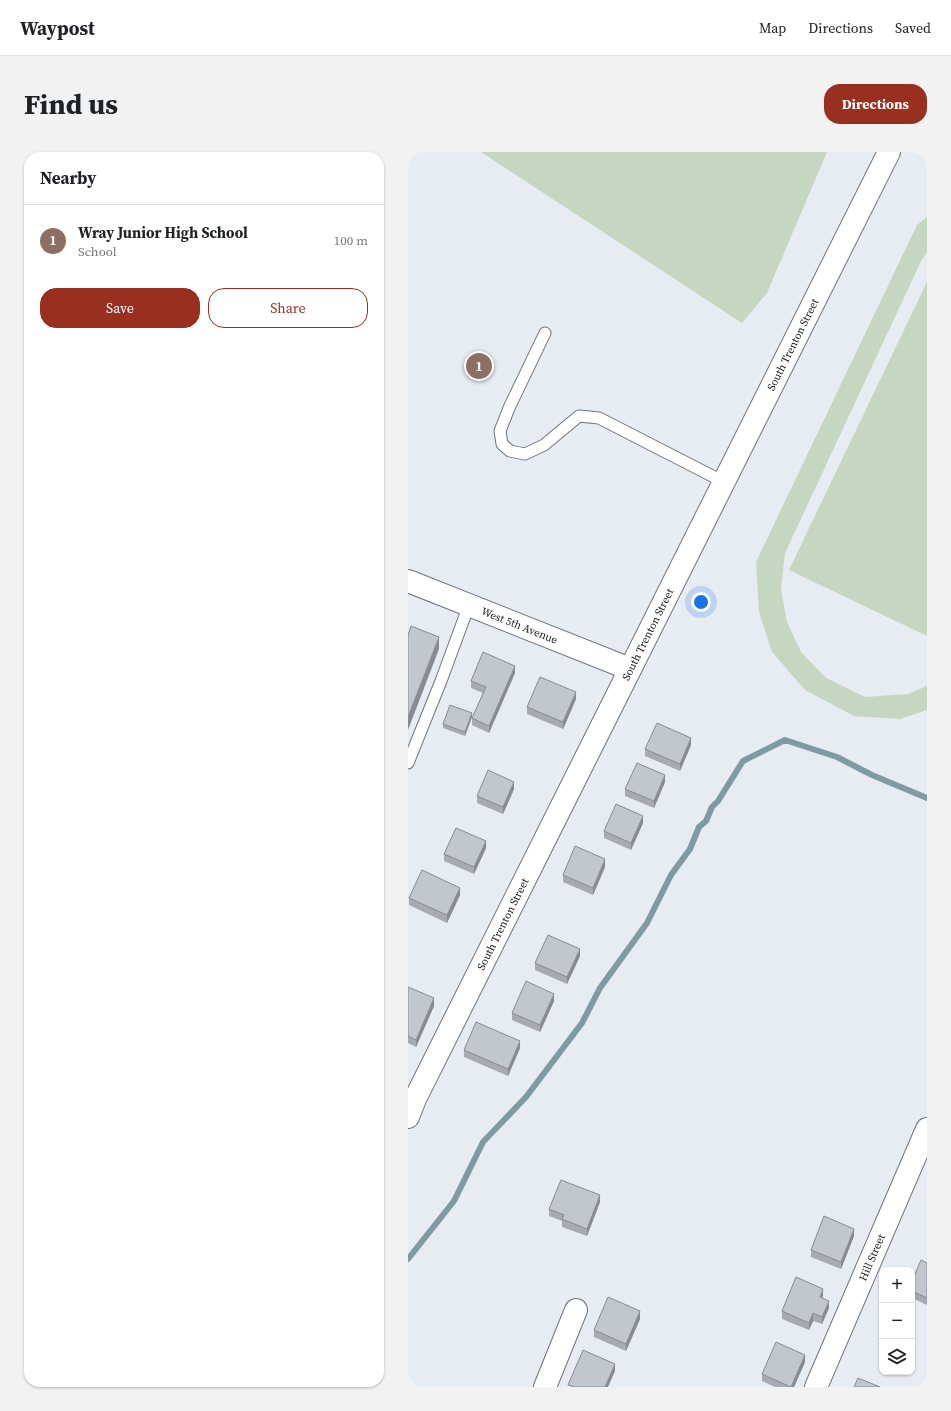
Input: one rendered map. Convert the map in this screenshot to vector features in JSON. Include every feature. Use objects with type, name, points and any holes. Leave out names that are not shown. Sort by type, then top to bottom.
[{"type":"street","name":"South Trenton Street","points":[[410,1104],[889,152]]},
{"type":"street","name":"West 5th Avenue","points":[[408,581],[630,669]]},
{"type":"street","name":"Hill Street","points":[[816,1387],[927,1129]]},
{"type":"street","points":[[545,1387],[576,1310]]},
{"type":"lane","points":[[545,333],[500,431],[502,444],[510,451],[525,454],[544,445],[579,416],[600,418],[724,482]]},
{"type":"lane","points":[[408,763],[441,681],[469,605]]},
{"type":"green space","points":[[481,152],[827,152],[767,293],[742,323]]},
{"type":"green space","points":[[927,217],[927,253],[922,259],[785,553],[781,589],[787,622],[801,652],[826,678],[865,697],[908,694],[927,686],[927,710],[900,719],[854,716],[805,690],[772,652],[759,612],[756,562],[917,225]]},
{"type":"green space","points":[[927,282],[927,636],[789,570]]},
{"type":"building","points":[[411,626],[439,637],[408,717],[408,635]]},
{"type":"building","points":[[483,652],[515,666],[489,726],[472,718],[486,687],[471,681]]},
{"type":"building","points":[[540,677],[576,692],[563,722],[527,707]]},
{"type":"building","points":[[450,705],[472,713],[465,732],[443,724]]},
{"type":"building","points":[[657,723],[691,738],[680,764],[645,749]]},
{"type":"building","points":[[637,763],[665,775],[654,801],[625,789]]},
{"type":"building","points":[[488,770],[514,782],[503,807],[477,796]]},
{"type":"building","points":[[616,804],[643,816],[631,843],[604,831]]},
{"type":"building","points":[[456,828],[486,841],[474,867],[444,854]]},
{"type":"building","points":[[575,846],[605,859],[593,888],[563,875]]},
{"type":"building","points":[[422,870],[460,888],[447,915],[409,898]]},
{"type":"building","points":[[548,935],[580,949],[567,977],[535,963]]},
{"type":"building","points":[[526,981],[554,994],[540,1025],[512,1013]]},
{"type":"building","points":[[408,987],[434,998],[416,1040],[408,1036]]},
{"type":"building","points":[[476,1022],[520,1041],[508,1069],[464,1050]]},
{"type":"building","points":[[561,1180],[600,1195],[587,1229],[562,1219],[564,1215],[549,1209]]},
{"type":"building","points":[[824,1216],[854,1229],[841,1262],[811,1250]]},
{"type":"building","points":[[921,1260],[927,1263],[927,1298],[915,1292],[915,1274]]},
{"type":"building","points":[[796,1277],[823,1289],[820,1297],[829,1301],[822,1317],[813,1313],[809,1323],[782,1311]]},
{"type":"building","points":[[608,1297],[640,1311],[626,1344],[594,1330]]},
{"type":"building","points":[[776,1342],[805,1355],[791,1387],[762,1374]]},
{"type":"building","points":[[583,1350],[615,1364],[605,1387],[574,1387],[568,1385]]},
{"type":"building","points":[[858,1378],[880,1387],[854,1387]]},
{"type":"waterway","points":[[408,1259],[454,1201],[483,1142],[526,1097],[582,1023],[600,988],[647,923],[671,875],[690,849],[699,827],[706,821],[712,807],[718,801],[743,761],[785,740],[837,757],[872,775],[927,798]]},
{"type":"place","name":"Wray Junior High School","points":[[479,366]]}]
